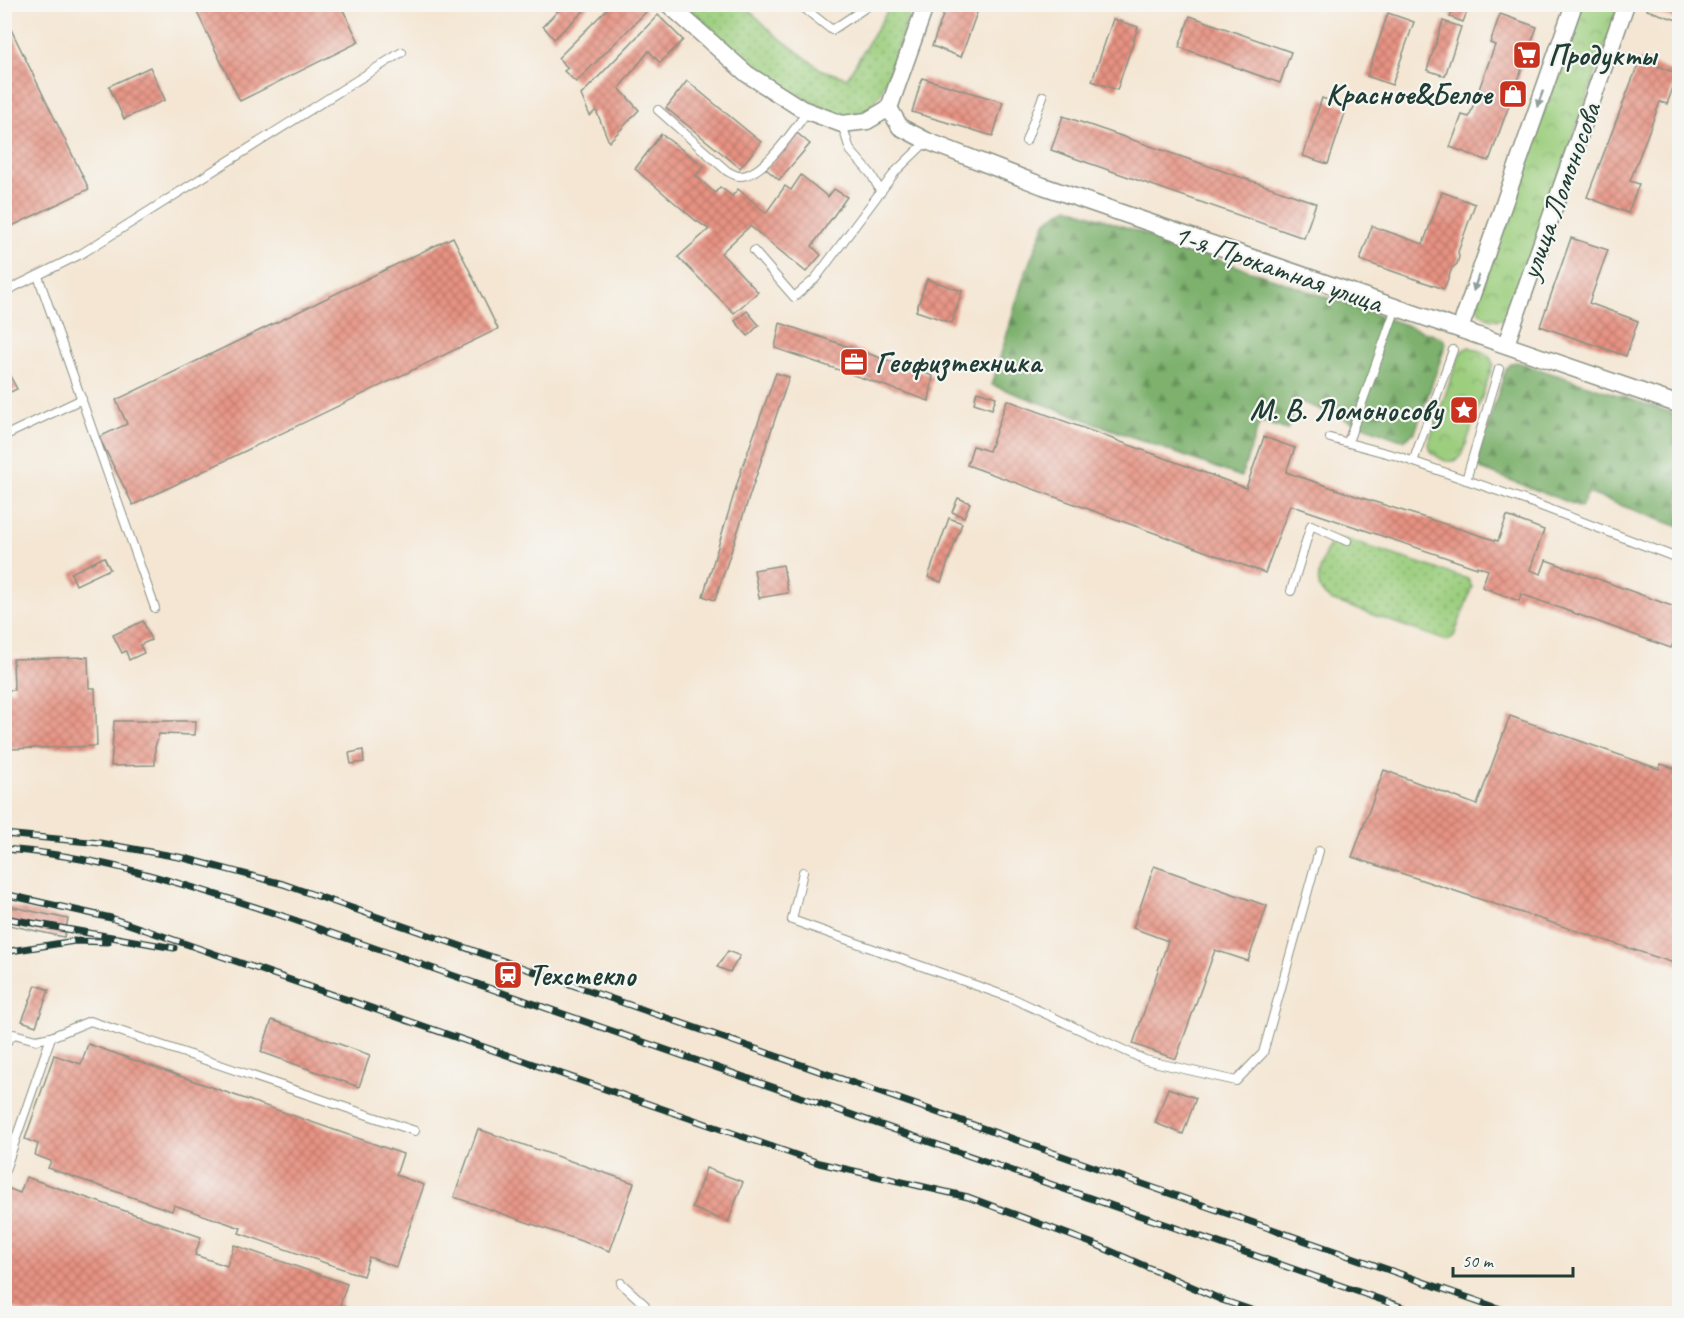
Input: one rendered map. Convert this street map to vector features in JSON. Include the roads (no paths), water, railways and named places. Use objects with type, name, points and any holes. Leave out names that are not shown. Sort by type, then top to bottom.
[{"type":"street","points":[[668,4],[747,74],[807,111],[842,124],[867,121],[890,108],[926,4]]},
{"type":"street","name":"улица Ломоносова","points":[[1460,329],[1574,4]]},
{"type":"street","name":"улица Ломоносова","points":[[1506,344],[1626,4]]},
{"type":"street","name":"1-я Прокатная улица","points":[[890,108],[900,127],[927,141],[1054,190],[1680,405]]},
{"type":"lane","points":[[799,4],[832,30],[872,4]]},
{"type":"lane","points":[[4,292],[81,254],[402,52]]},
{"type":"lane","points":[[1026,141],[1043,96]]},
{"type":"lane","points":[[658,110],[726,171],[738,177],[748,175],[761,167],[782,145],[807,111]]},
{"type":"lane","points":[[842,124],[850,150],[871,174],[881,192]]},
{"type":"lane","points":[[754,251],[794,297],[815,279],[896,171],[927,141]]},
{"type":"lane","points":[[38,276],[155,608]]},
{"type":"lane","points":[[1348,442],[1396,308]]},
{"type":"lane","points":[[1413,462],[1453,350]]},
{"type":"lane","points":[[1466,480],[1499,369]]},
{"type":"lane","points":[[4,436],[82,399]]},
{"type":"lane","points":[[1330,438],[1413,462],[1533,502],[1680,559]]},
{"type":"lane","points":[[1291,591],[1311,525],[1347,541]]},
{"type":"lane","points":[[803,872],[792,920],[1014,999],[1145,1060],[1236,1081],[1263,1053],[1319,851]]},
{"type":"lane","points":[[4,1045],[14,1034],[36,1040],[51,1037],[90,1021],[415,1131]]},
{"type":"lane","points":[[4,1173],[51,1037]]},
{"type":"lane","points":[[621,1283],[645,1305],[644,1314]]},
{"type":"railway","points":[[4,834],[100,843],[184,858],[283,884],[1515,1314]]},
{"type":"railway","points":[[4,849],[74,858],[143,873],[277,914],[1422,1314]]},
{"type":"railway","points":[[4,894],[111,918],[819,1163],[968,1197],[1099,1246],[1222,1300],[1263,1314]]},
{"type":"railway","points":[[4,918],[174,948]]},
{"type":"railway","points":[[4,952],[75,941],[108,942]]},
{"type":"place","name":"Продукты","points":[[1527,55]]},
{"type":"place","name":"Красное&Белое","points":[[1513,94]]},
{"type":"place","name":"Геофизтехника","points":[[854,362]]},
{"type":"place","name":"М. В. Ломоносову","points":[[1464,410]]},
{"type":"place","name":"Техстекло","points":[[508,975]]}]
